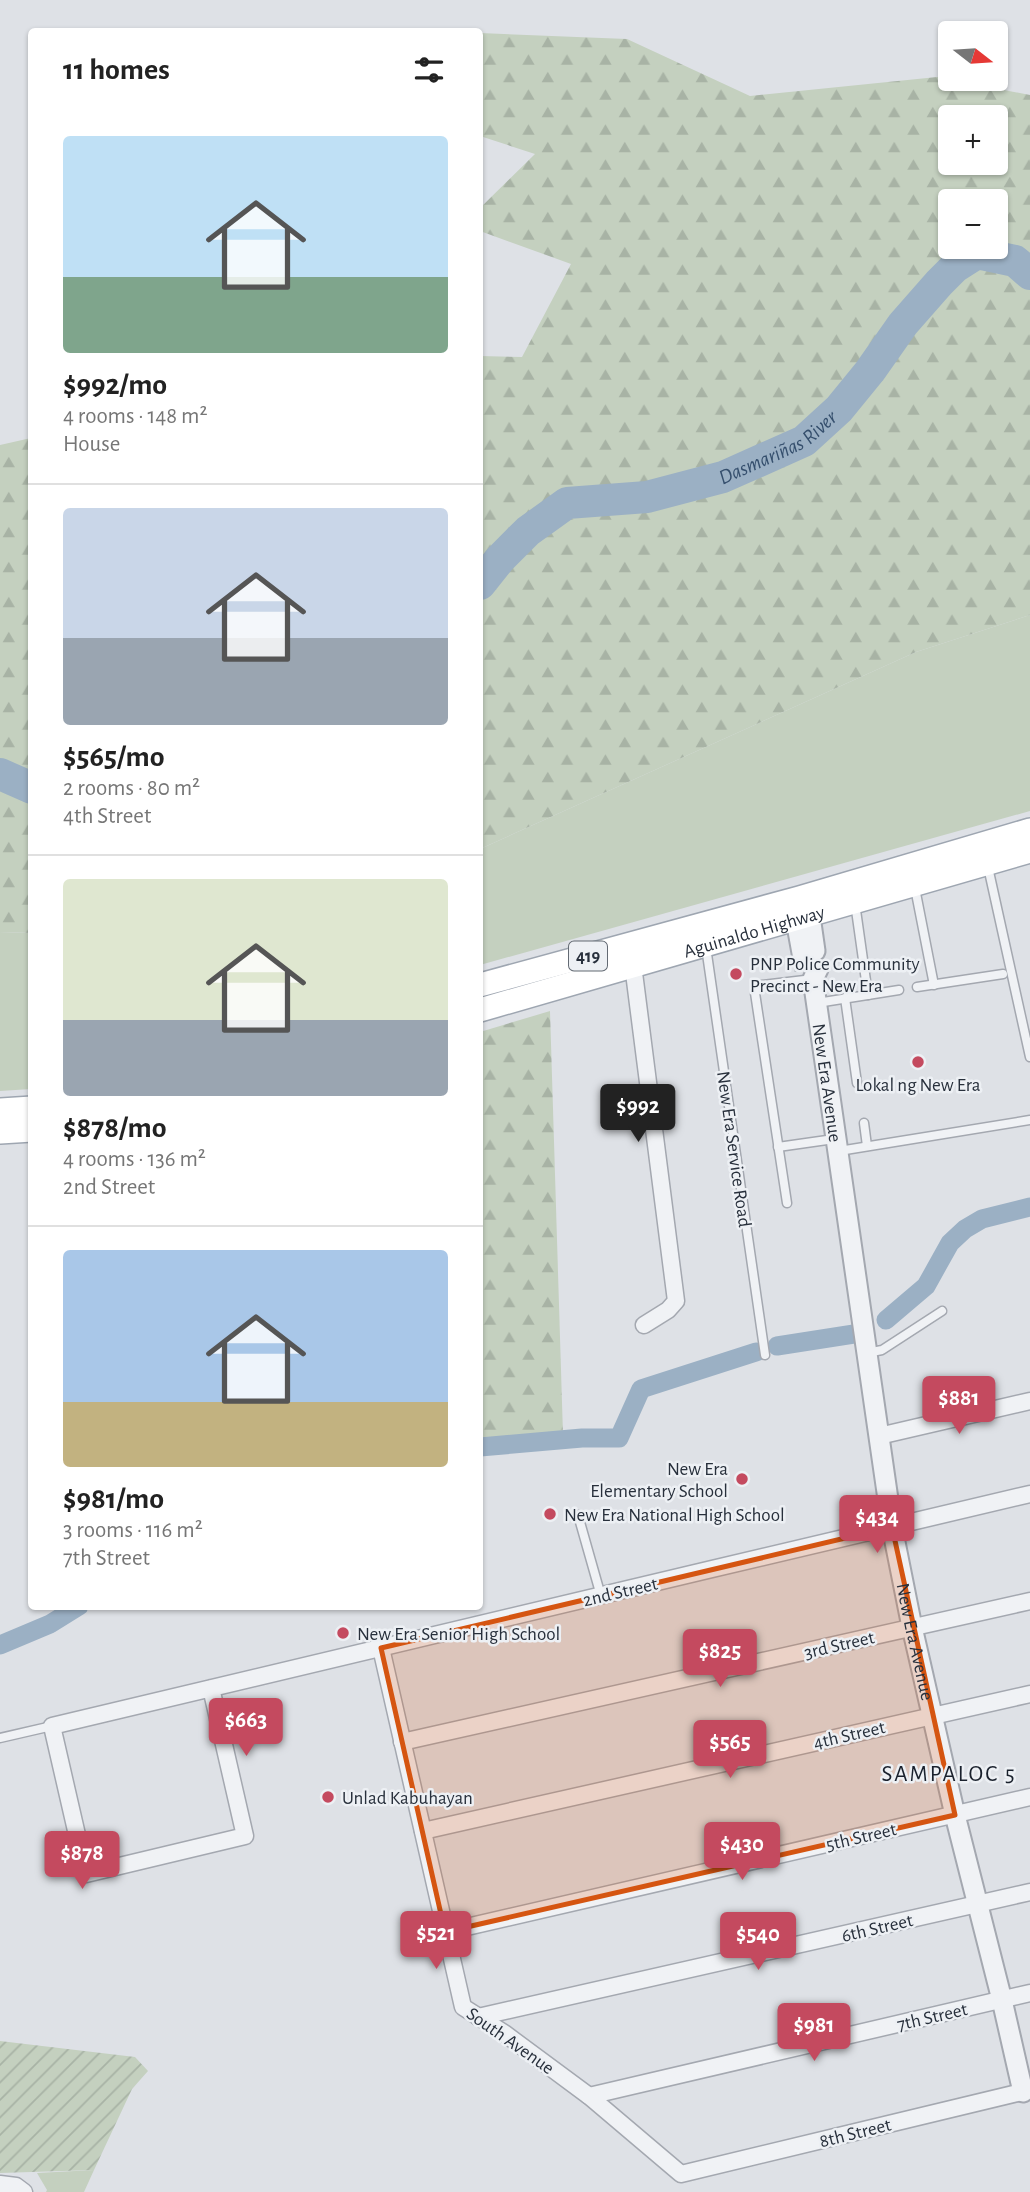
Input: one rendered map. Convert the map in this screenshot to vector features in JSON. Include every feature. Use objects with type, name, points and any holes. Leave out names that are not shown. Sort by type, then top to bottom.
[{"type":"main road","name":"Aguinaldo Highway","points":[[483,1009],[576,970],[802,911],[855,903],[915,885],[1030,830]]},
{"type":"main road","name":"Aguinaldo Highway","points":[[483,985],[576,970],[633,965],[706,944],[985,853],[1030,851]]},
{"type":"main road","points":[[0,1110],[28,1108]]},
{"type":"main road","points":[[0,1132],[28,1130]]},
{"type":"street","name":"New Era Avenue","points":[[802,911],[892,1527],[955,1815],[1026,2091]]},
{"type":"street","points":[[633,965],[676,1301],[668,1310],[644,1325]]},
{"type":"street","points":[[879,1436],[1030,1401]]},
{"type":"street","name":"2nd Street","points":[[52,1726],[1030,1494]]},
{"type":"street","name":"3rd Street","points":[[402,1742],[1030,1601]]},
{"type":"street","name":"South Avenue","points":[[381,1648],[463,2007],[504,2033],[589,2096],[681,2174]]},
{"type":"street","points":[[52,1726],[86,1874],[166,1855],[245,1836],[211,1688]]},
{"type":"street","name":"4th Street","points":[[423,1831],[1030,1693]]},
{"type":"street","name":"5th Street","points":[[446,1932],[1030,1797]]},
{"type":"street","name":"6th Street","points":[[478,2017],[1030,1892]]},
{"type":"street","name":"7th Street","points":[[589,2096],[1030,1993]]},
{"type":"street","name":"8th Street","points":[[681,2174],[1026,2091]]},
{"type":"street","points":[[0,2184],[16,2186],[24,2192]]},
{"type":"lane","points":[[985,853],[1030,1057]]},
{"type":"lane","points":[[915,885],[934,985]]},
{"type":"lane","points":[[855,903],[868,995]]},
{"type":"lane","name":"New Era Service Road","points":[[706,944],[765,1355]]},
{"type":"lane","points":[[787,1203],[755,993],[762,985],[811,965]]},
{"type":"lane","points":[[917,987],[1003,974]]},
{"type":"lane","points":[[817,1003],[899,990]]},
{"type":"lane","points":[[845,998],[858,1083]]},
{"type":"lane","points":[[778,1147],[867,1146],[1030,1120]]},
{"type":"lane","points":[[864,1122],[867,1146]]},
{"type":"lane","points":[[867,1353],[882,1350],[942,1311]]},
{"type":"lane","points":[[578,1515],[601,1596]]},
{"type":"lane","name":"2nd Street","points":[[0,1738],[52,1726]]},
{"type":"highlighted area","points":[[892,1527],[955,1815],[445,1932],[381,1648]]},
{"type":"green space","points":[[483,33],[627,39],[750,96],[937,77],[938,91],[1008,91],[1030,95],[1030,615],[916,652],[483,848],[483,356],[522,357],[571,264],[483,232],[483,205],[535,154],[483,137]]},
{"type":"green space","points":[[28,439],[28,933],[0,932],[0,445]]},
{"type":"green space","points":[[1030,615],[1030,811],[483,964],[483,848],[916,652]]},
{"type":"green space","points":[[0,932],[28,933],[28,1089],[0,1091]]},
{"type":"green space","points":[[550,1011],[563,1435],[483,1438],[483,1031]]},
{"type":"green space","points":[[0,2041],[135,2057],[148,2071],[132,2089],[94,2170],[0,2173]]},
{"type":"green space","points":[[94,2170],[84,2192],[46,2192],[37,2173]]},
{"type":"waterway","name":"Dasmariñas River","points":[[483,580],[528,531],[567,503],[647,497],[723,477],[804,441],[839,409],[903,324],[939,283],[955,267],[977,253],[1015,261],[1030,274]]},
{"type":"waterway","name":"Dasmariñas River","points":[[0,774],[28,786]]},
{"type":"waterway","points":[[886,1320],[926,1286],[950,1243],[965,1229],[982,1219],[1030,1207]]},
{"type":"waterway","points":[[777,1346],[854,1334]]},
{"type":"waterway","points":[[483,1447],[582,1438],[619,1438],[641,1389],[756,1352]]},
{"type":"waterway","points":[[0,1645],[50,1624],[73,1610]]},
{"type":"tunnel","points":[[802,953],[804,971]]},
{"type":"place","name":"PNP Police Community Precinct - New Era","points":[[736,974]]},
{"type":"place","name":"Lokal ng New Era","points":[[918,1062]]},
{"type":"place","name":"New Era Elementary School","points":[[742,1479]]},
{"type":"place","name":"New Era National High School","points":[[550,1514]]},
{"type":"place","name":"New Era Senior High School","points":[[343,1633]]},
{"type":"place","name":"Unlad Kabuhayan","points":[[328,1797]]},
{"type":"district","name":"SAMPALOC 5","points":[[949,1773]]}]
